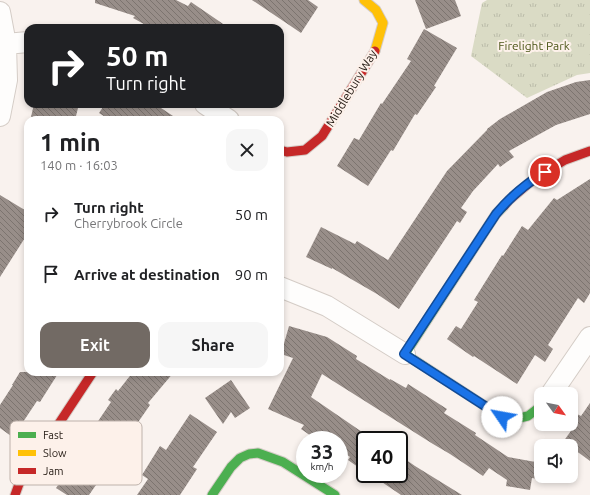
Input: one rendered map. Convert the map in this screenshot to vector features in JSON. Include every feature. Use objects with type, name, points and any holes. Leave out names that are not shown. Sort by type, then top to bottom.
[{"type":"street","name":"Middlebury Way","points":[[284,151],[305,150],[322,136],[376,49],[383,23],[376,10],[364,0]]},
{"type":"street","points":[[0,12],[6,44],[7,80],[0,116]]},
{"type":"street","points":[[6,44],[24,42]]},
{"type":"street","points":[[211,108],[223,116]]},
{"type":"street","points":[[404,354],[496,214],[509,200],[535,178],[565,160],[590,151]]},
{"type":"street","points":[[284,289],[327,306],[502,417],[515,419],[528,416],[534,411]]},
{"type":"street","points":[[556,387],[590,337]]},
{"type":"street","points":[[61,421],[90,376]]},
{"type":"street","points":[[212,495],[231,467],[240,458],[249,454],[258,453],[283,462],[335,495]]},
{"type":"street","points":[[14,495],[19,485]]},
{"type":"green space","name":"Firelight Park","points":[[487,0],[590,0],[590,73],[577,75],[527,98],[471,56],[482,3]]},
{"type":"building","points":[[95,0],[176,0],[188,6],[191,2],[223,24],[144,24],[133,18],[135,16],[95,3]]},
{"type":"building","points":[[252,0],[308,0],[318,7],[301,33]]},
{"type":"building","points":[[415,0],[455,0],[461,16],[426,29]]},
{"type":"building","points":[[424,29],[457,48],[434,86],[436,87],[417,115],[415,114],[393,151],[391,150],[368,186],[337,166],[354,138],[359,140],[381,103],[382,104],[411,61],[407,59]]},
{"type":"building","points":[[590,80],[590,114],[556,125],[509,151],[514,157],[500,167],[498,164],[473,191],[461,208],[467,212],[460,223],[457,221],[399,309],[377,294],[332,268],[306,257],[321,227],[355,244],[357,241],[388,260],[447,171],[487,129],[500,119],[547,92],[576,82]]},
{"type":"building","points":[[33,108],[78,108],[76,116],[31,116]]},
{"type":"building","points":[[102,108],[161,108],[173,116],[104,116],[99,113]]},
{"type":"building","points":[[590,179],[590,293],[584,303],[578,298],[548,345],[553,349],[545,362],[535,355],[517,384],[447,339],[456,326],[461,329],[478,302],[474,300],[522,226],[528,230],[554,198],[557,200]]},
{"type":"building","points":[[0,195],[24,210],[24,239],[0,277]]},
{"type":"building","points":[[289,326],[327,337],[357,356],[356,359],[390,380],[406,388],[408,384],[447,409],[444,413],[476,433],[475,435],[508,457],[534,462],[534,478],[532,478],[530,490],[506,486],[507,480],[489,468],[483,476],[322,374],[311,397],[361,431],[356,431],[356,466],[348,460],[350,457],[348,456],[348,431],[304,431],[301,429],[304,425],[268,409],[293,358],[284,355],[284,344]]},
{"type":"building","points":[[20,372],[24,372],[24,376],[56,376],[40,402],[37,401],[24,421],[10,421],[10,435],[0,428],[0,405]]},
{"type":"building","points":[[130,376],[171,376],[148,403],[150,405],[139,421],[98,421],[111,402],[108,400],[116,389],[118,391]]},
{"type":"building","points":[[231,380],[250,408],[235,418],[231,412],[223,424],[205,398]]},
{"type":"building","points":[[590,403],[590,461],[578,452],[578,439],[565,439],[571,431],[578,431],[578,414],[581,416]]},
{"type":"building","points":[[190,414],[217,432],[193,467],[197,469],[180,495],[137,495],[148,479],[142,475],[160,446],[166,450]]},
{"type":"building","points":[[408,461],[462,495],[401,495],[383,483],[408,483]]},
{"type":"building","points":[[58,485],[96,485],[89,495],[67,495],[56,488]]},
{"type":"traffic: fast","points":[[504,206],[496,214],[405,354],[502,417],[515,419],[528,416],[534,411]]},
{"type":"traffic: fast","points":[[212,495],[231,467],[240,458],[249,454],[258,453],[283,462],[335,495]]},
{"type":"traffic: slow","points":[[364,0],[376,10],[383,23],[375,51]]},
{"type":"traffic: jam","points":[[284,151],[305,150],[322,136],[375,51]]},
{"type":"traffic: jam","points":[[504,206],[535,178],[565,160],[590,151]]},
{"type":"traffic: jam","points":[[61,421],[90,376]]},
{"type":"traffic: jam","points":[[15,495],[19,485]]},
{"type":"route","points":[[502,417],[404,354],[496,214],[509,200],[535,178],[545,172]]}]
